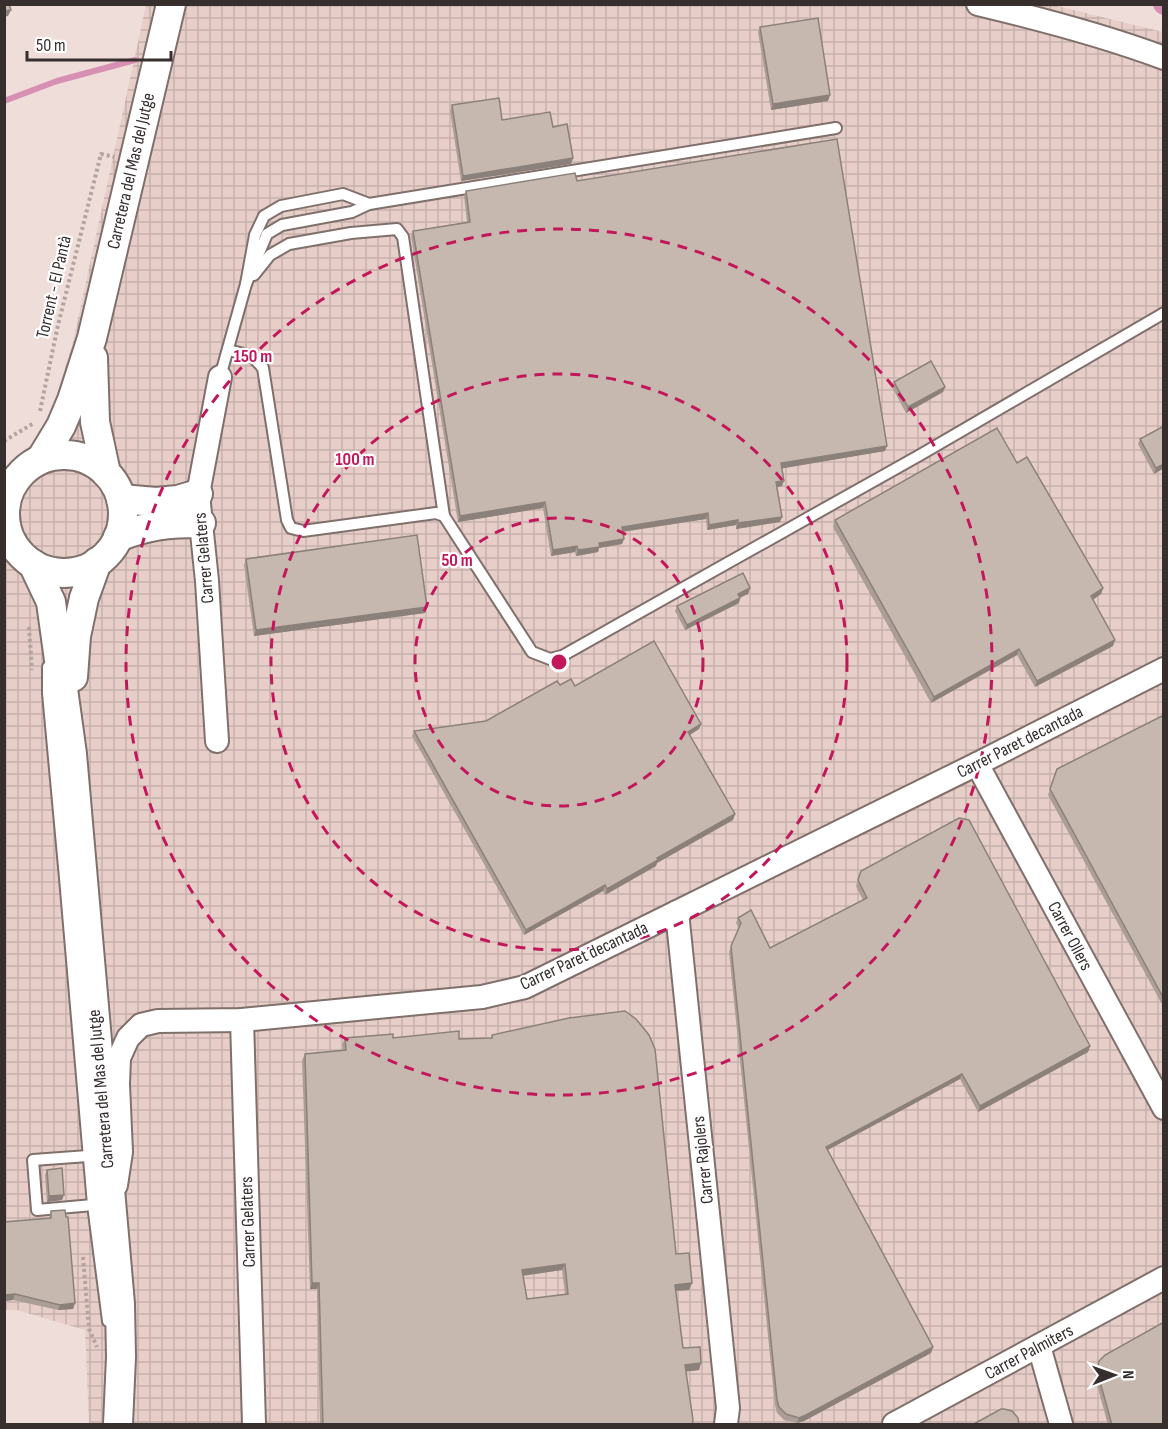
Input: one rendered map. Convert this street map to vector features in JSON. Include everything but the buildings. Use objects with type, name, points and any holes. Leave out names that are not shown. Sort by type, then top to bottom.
[{"type":"street","name":"Carretera del Mas del Jutge","points":[[41,459],[61,426],[72,400],[92,338],[171,4]]},
{"type":"street","points":[[978,4],[1066,26],[1121,42],[1164,58]]},
{"type":"street","name":"Carretera del Mas del Jutge","points":[[92,338],[95,422],[106,473]]},
{"type":"street","name":"Carrer Gelaters","points":[[217,741],[207,581],[198,494],[220,377]]},
{"type":"street","points":[[55,455],[69,455],[95,464],[106,473],[121,499],[123,519],[118,537],[109,551],[97,562],[82,570],[66,573],[49,571],[33,564],[9,542],[5,522],[8,490],[23,471],[41,459],[55,455]]},
{"type":"street","points":[[121,499],[156,502],[178,500],[198,494]]},
{"type":"street","points":[[118,537],[138,529],[170,523],[201,523]]},
{"type":"street","name":"Carretera del Mas del Jutge","points":[[97,562],[84,598],[76,636],[72,693],[72,754],[102,1208],[120,1304],[119,1422]]},
{"type":"street","name":"Carretera del Mas del Jutge","points":[[33,564],[51,602],[72,754]]},
{"type":"street","name":"Carrer Paret decantada","points":[[102,1208],[122,1152],[118,1084],[119,1058],[128,1038],[141,1025],[158,1021],[242,1020],[482,997],[525,987],[1164,669]]},
{"type":"street","name":"Carrer Ollers","points":[[977,764],[1164,1108]]},
{"type":"street","name":"Carrer Rajolers","points":[[677,912],[730,1419]]},
{"type":"street","name":"Carrer Gelaters","points":[[242,1020],[254,1425]]},
{"type":"street","name":"Carrer Palmiters","points":[[894,1425],[1164,1278]]},
{"type":"street","points":[[1039,1346],[1061,1425]]},
{"type":"lane","points":[[246,284],[267,234],[282,225],[352,212],[369,204],[836,128]]},
{"type":"lane","points":[[220,377],[246,284],[255,235],[264,216],[281,206],[343,194],[369,204]]},
{"type":"lane","points":[[246,284],[270,255],[289,244],[397,228],[403,237],[444,516],[532,652],[550,659],[562,656],[920,455],[1164,312]]},
{"type":"lane","points":[[228,350],[252,356],[263,368],[286,520],[291,528],[303,531],[436,513],[444,516]]},
{"type":"lane","points":[[55,635],[48,656],[48,693],[88,1155],[102,1208],[37,1210],[33,1160],[88,1155]]},
{"type":"path","name":"Torrent - El Pantà","points":[[4,441],[38,419],[58,325],[101,154],[133,161]]},
{"type":"shaded area","points":[[1049,4],[1163,32],[1163,1424],[89,1424],[85,1330],[17,1310],[5,1310],[4,473],[38,458],[73,342],[146,5]]},
{"type":"waterway","points":[[4,101],[57,81],[135,60]]}]
